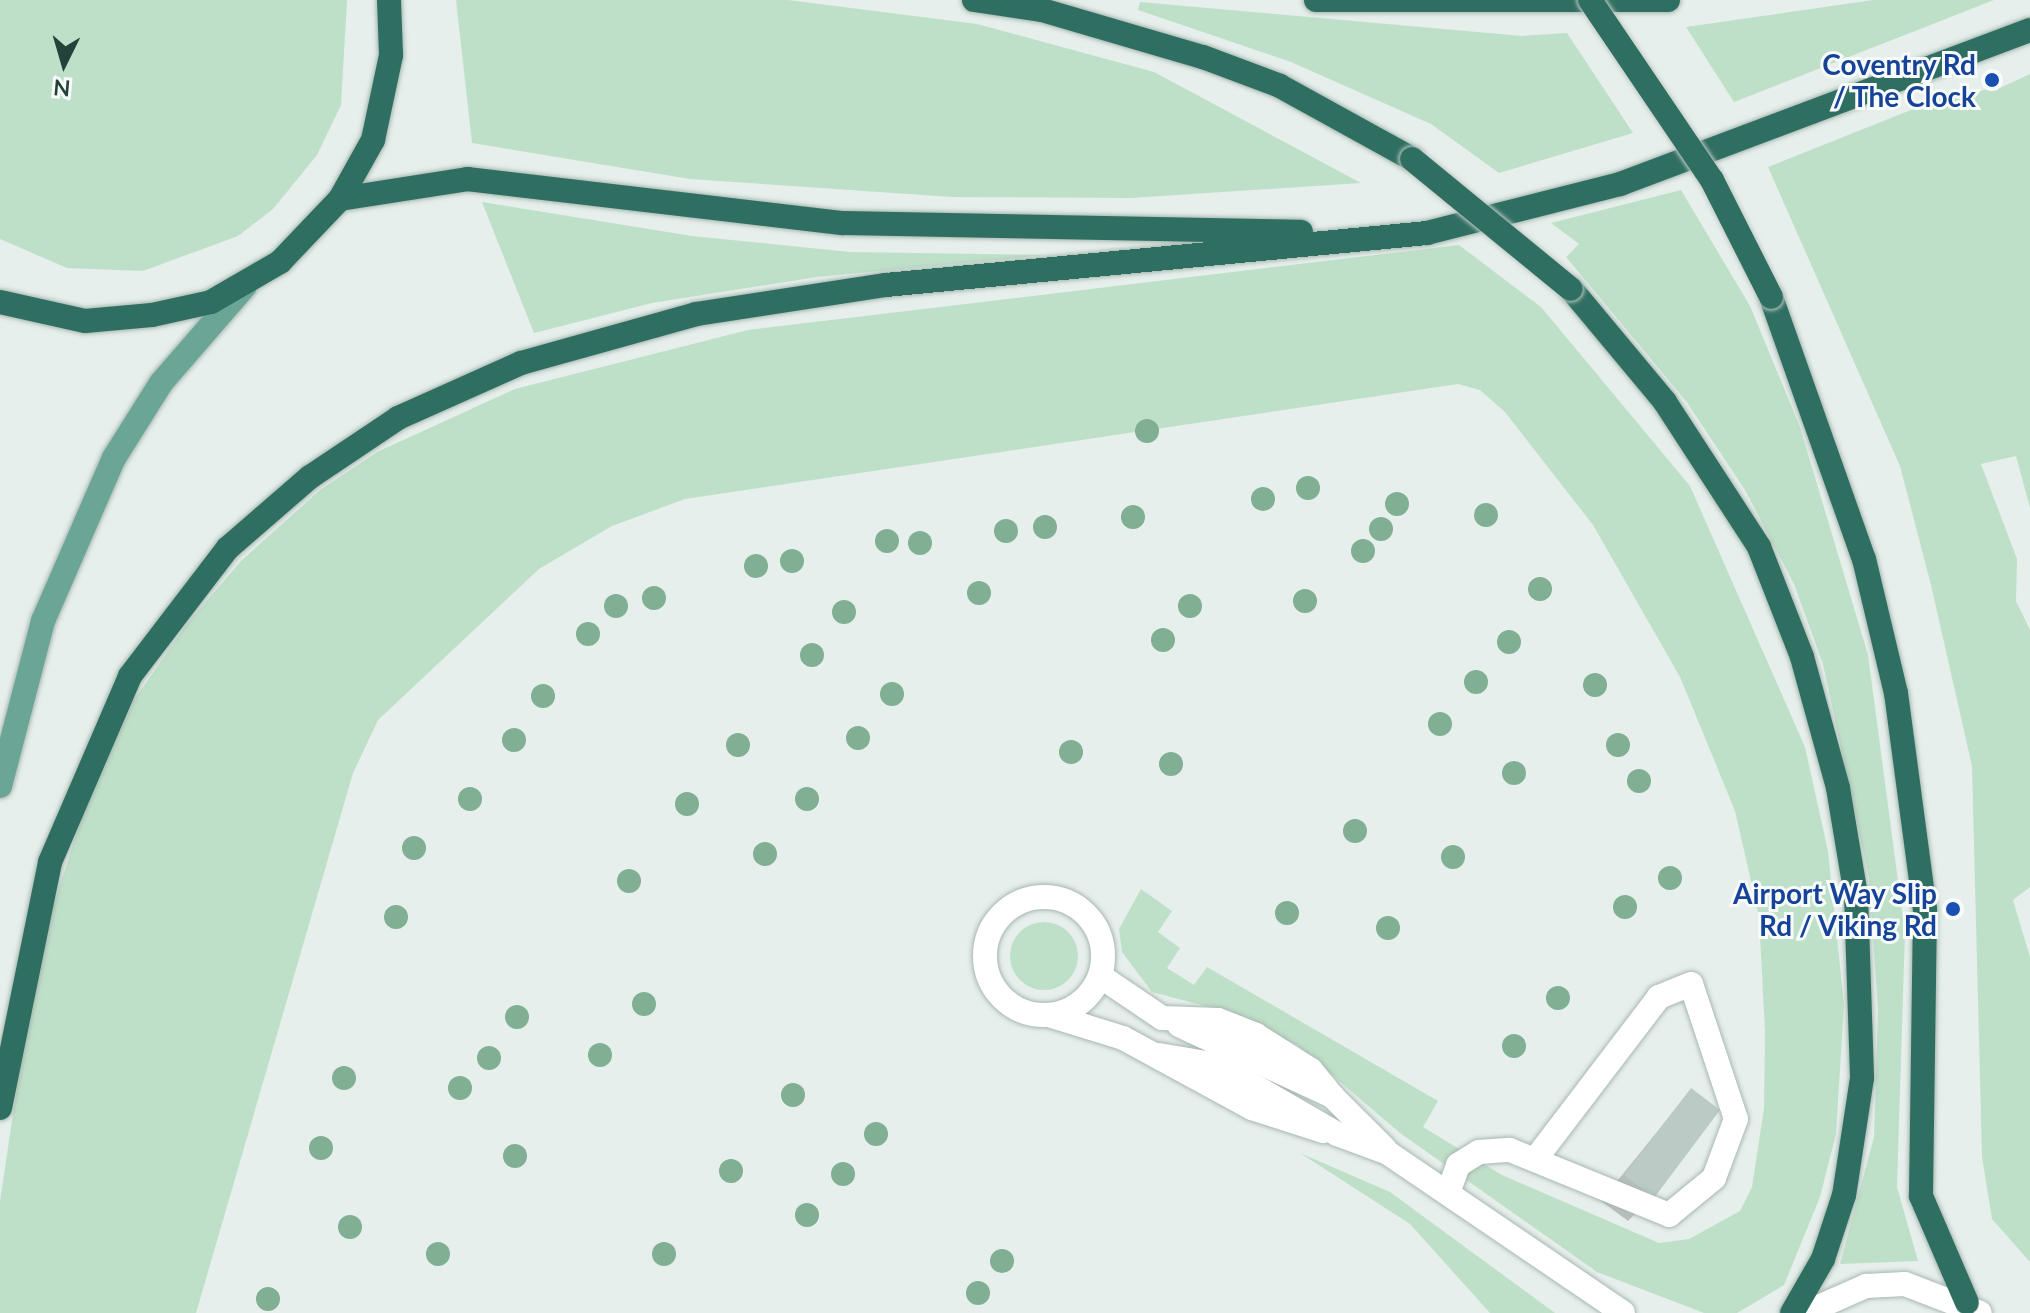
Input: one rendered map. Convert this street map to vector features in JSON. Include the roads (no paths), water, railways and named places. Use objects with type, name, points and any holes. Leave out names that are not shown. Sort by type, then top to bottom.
[{"type":"highway","points":[[0,302],[56,317],[123,319],[178,311],[245,286],[308,239],[340,199],[382,115],[391,55],[389,0]]},
{"type":"highway","points":[[974,0],[1042,10],[1203,57],[1280,86],[1412,159],[1571,289],[1665,402],[1759,547],[1806,668],[1838,788],[1856,895],[1862,1078],[1844,1195],[1823,1259],[1792,1313]]},
{"type":"highway","points":[[1316,0],[1668,0]]},
{"type":"highway","points":[[1590,0],[1712,180],[1771,297],[1864,559],[1896,693],[1925,909],[1921,1196],[1973,1308]]},
{"type":"highway","points":[[0,1108],[50,862],[130,676],[228,548],[367,437],[521,363],[696,314],[886,285],[1427,233],[1620,184],[2030,30]]},
{"type":"highway","points":[[340,199],[467,179],[843,223],[1427,233]]},
{"type":"main road","points":[[0,786],[43,621],[114,458],[161,383],[245,286]]},
{"type":"street","points":[[1052,1016],[1083,1001],[1100,976],[1098,929],[1067,901],[1032,897],[1002,913],[986,938],[987,976],[1011,1006],[1052,1016],[1159,1055],[1218,1065],[1337,1134],[1388,1153]]},
{"type":"street","points":[[1100,976],[1162,1018],[1218,1020],[1256,1035],[1311,1070],[1388,1153],[1623,1313]]},
{"type":"street","points":[[1448,1193],[1458,1165],[1479,1152],[1538,1156],[1669,1215],[1714,1178],[1736,1119],[1691,984],[1659,997],[1538,1156]]},
{"type":"street","points":[[1805,1313],[1866,1286],[1905,1284],[1973,1308]]},
{"type":"place","name":"Coventry Rd / The Clock","points":[[1992,80]]},
{"type":"place","name":"Airport Way Slip Rd / Viking Rd","points":[[1953,909]]}]
